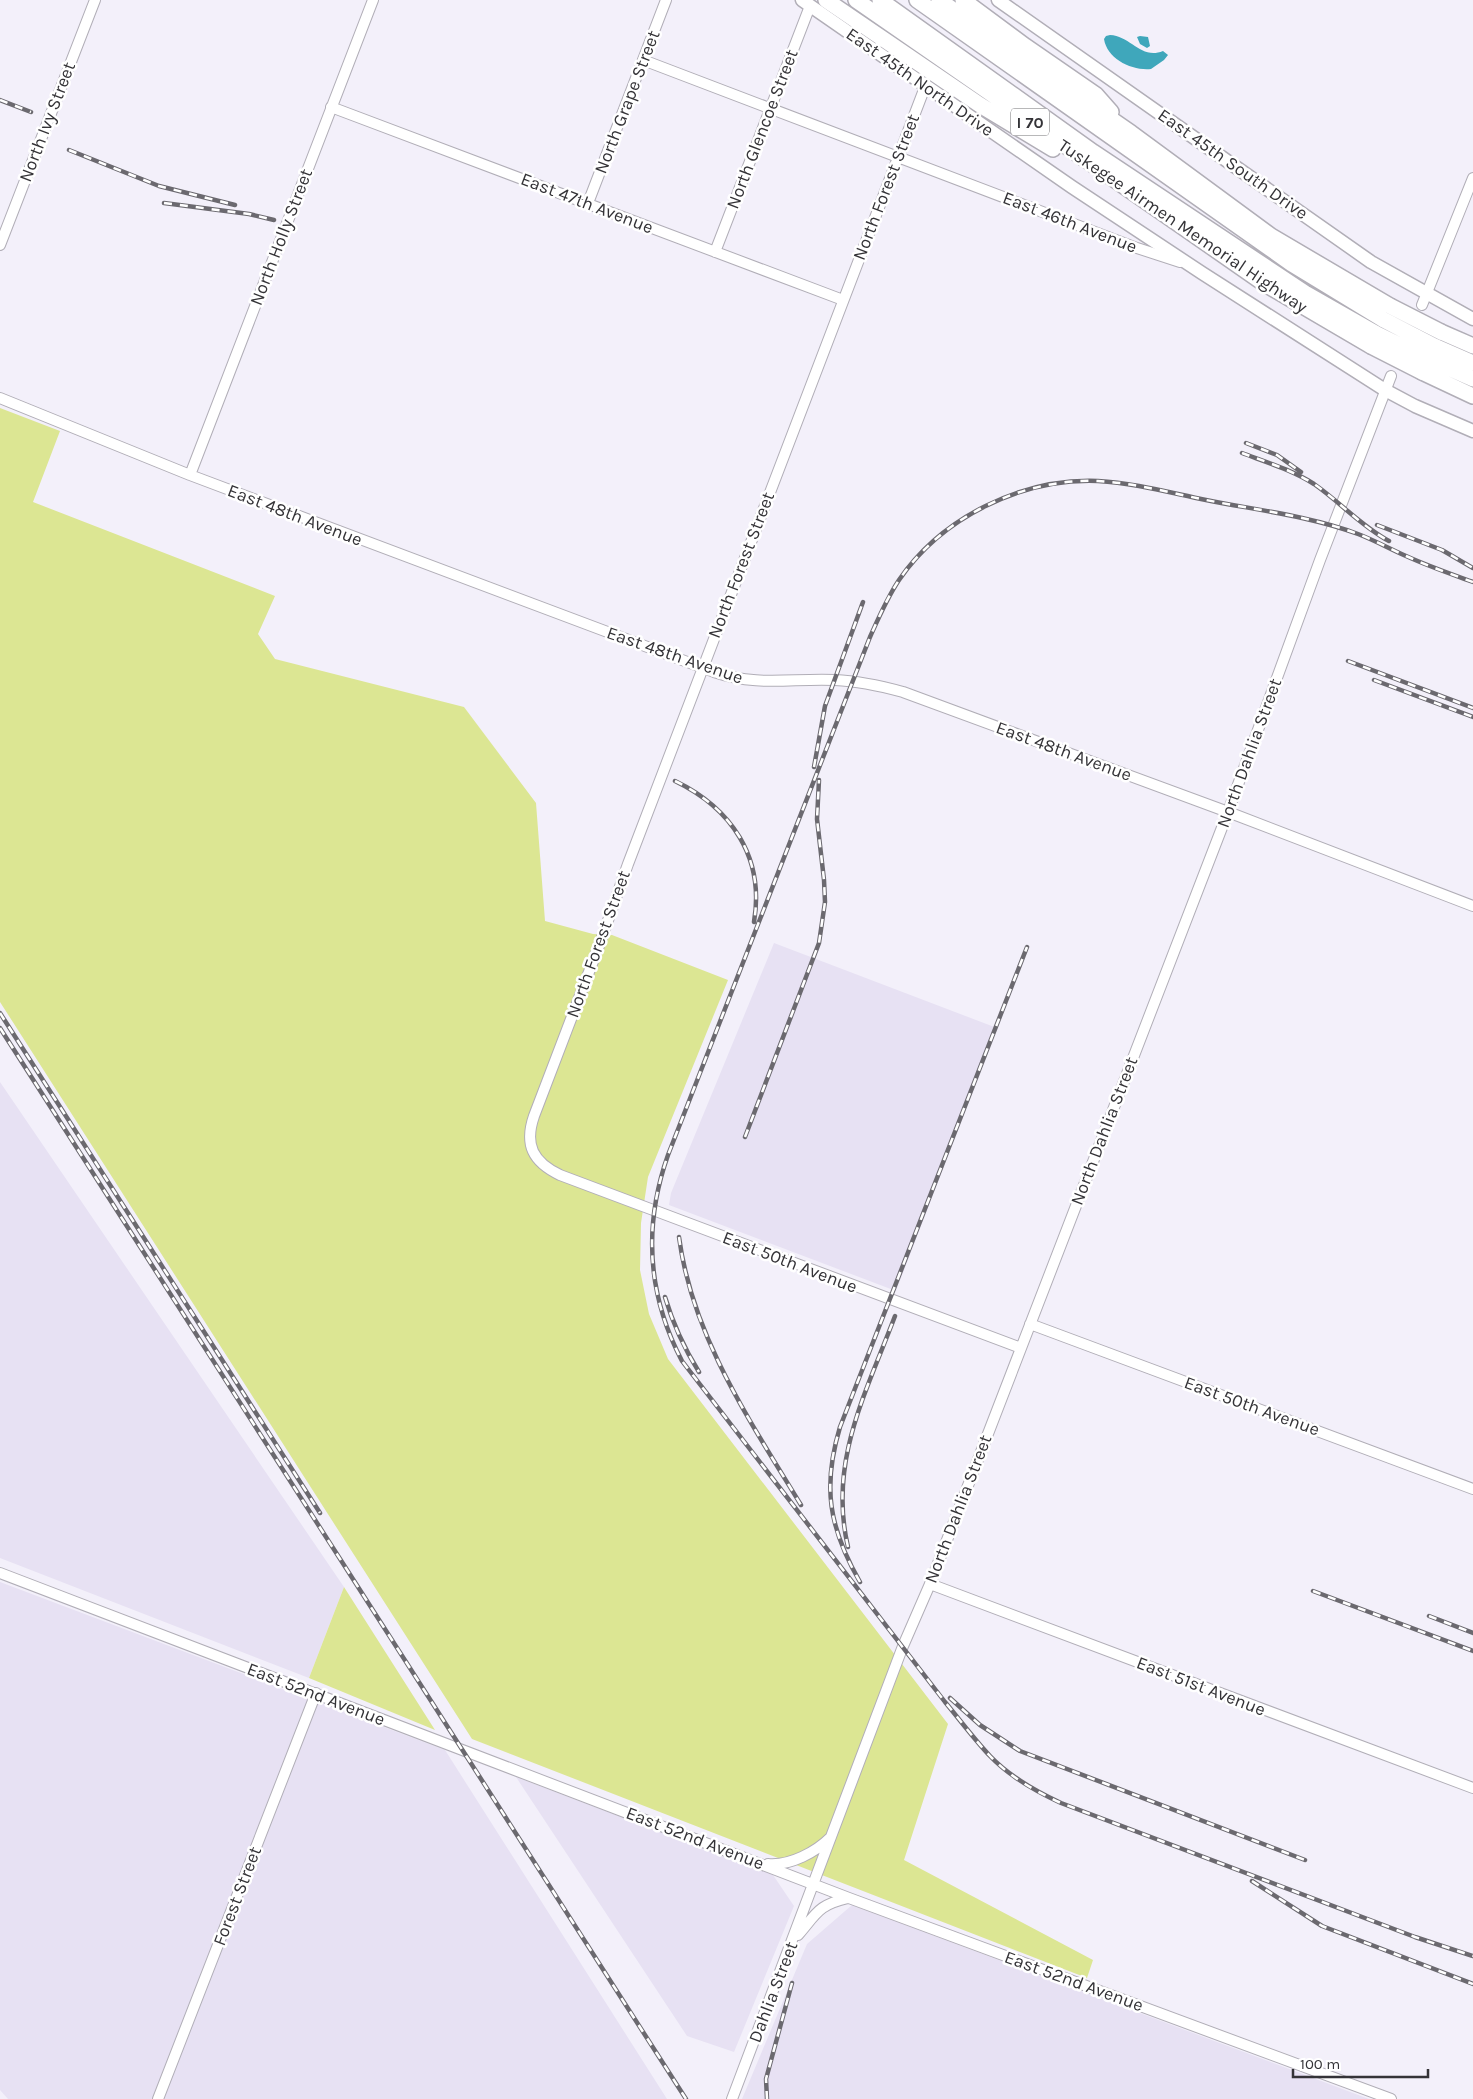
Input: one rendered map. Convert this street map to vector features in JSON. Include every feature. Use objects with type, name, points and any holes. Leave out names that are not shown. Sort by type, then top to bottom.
[{"type":"highway","points":[[826,0],[980,105],[1205,243]]},
{"type":"highway","name":"Tuskegee Airmen Memorial Highway","points":[[856,0],[1265,284],[1377,333],[1428,359],[1473,396]]},
{"type":"highway","points":[[875,0],[931,36]]},
{"type":"highway","points":[[880,0],[1093,152],[1324,305],[1428,359],[1473,379]]},
{"type":"highway","points":[[918,0],[1292,264],[1377,333]]},
{"type":"highway","points":[[939,0],[1130,133],[1271,236],[1334,275],[1390,306],[1473,346]]},
{"type":"highway","points":[[963,0],[1096,95],[1130,133]]},
{"type":"highway","points":[[1428,359],[1473,362]]},
{"type":"main road","name":"East 45th South Drive","points":[[998,0],[1425,299],[1473,319]]},
{"type":"main road","name":"East 45th North Drive","points":[[806,3],[1188,264]]},
{"type":"main road","name":"East 46th Avenue","points":[[1188,264],[1385,390],[1415,406],[1473,431]]},
{"type":"street","name":"North Ivy Street","points":[[0,245],[95,0]]},
{"type":"street","name":"North Holly Street","points":[[190,475],[373,0]]},
{"type":"street","name":"North Grape Street","points":[[588,203],[666,0]]},
{"type":"street","name":"North Glencoe Street","points":[[715,252],[770,109],[806,3]]},
{"type":"street","name":"East 46th Avenue","points":[[643,60],[1137,248],[1188,264]]},
{"type":"street","name":"North Forest Street","points":[[560,1175],[544,1166],[533,1151],[530,1136],[532,1122],[702,668],[925,86]]},
{"type":"street","name":"East 47th Avenue","points":[[331,107],[843,300]]},
{"type":"street","points":[[1425,299],[1473,178]]},
{"type":"street","name":"North Dahlia Street","points":[[814,1884],[903,1646],[930,1584],[1228,812],[1391,376]]},
{"type":"street","name":"East 48th Avenue","points":[[0,398],[190,475],[702,668],[756,682],[833,680],[889,688],[1228,812],[1473,906]]},
{"type":"street","name":"East 50th Avenue","points":[[560,1175],[1021,1348]]},
{"type":"street","name":"East 50th Avenue","points":[[1030,1324],[1473,1489]]},
{"type":"street","name":"East 52nd Avenue","points":[[0,1574],[849,1898],[1391,2099]]},
{"type":"street","name":"East 51st Avenue","points":[[930,1584],[1473,1788]]},
{"type":"street","name":"Forest Street","points":[[158,2099],[316,1693]]},
{"type":"street","points":[[755,1862],[784,1864],[819,1847],[832,1837]]},
{"type":"street","name":"Dahlia Street","points":[[732,2099],[814,1884]]},
{"type":"street","points":[[788,1951],[796,1936],[821,1907],[849,1898]]},
{"type":"shaded area","points":[[774,943],[997,1028],[896,1291],[669,1205],[671,1193]]},
{"type":"shaded area","points":[[0,1082],[344,1587],[309,1678],[0,1558]]},
{"type":"shaded area","points":[[0,1582],[445,1750],[667,2099],[8,2099],[0,2090]]},
{"type":"shaded area","points":[[516,1777],[773,1875],[794,1906],[734,2052],[687,2036]]},
{"type":"shaded area","points":[[852,1905],[1369,2099],[742,2099],[807,1944]]},
{"type":"green space","points":[[0,408],[60,431],[33,502],[275,596],[258,634],[275,659],[464,707],[536,803],[545,921],[593,934],[612,935],[728,980],[648,1177],[641,1223],[640,1270],[649,1314],[668,1359],[948,1724],[904,1860],[1093,1960],[1087,1978],[472,1739],[0,1002]]},
{"type":"green space","points":[[344,1587],[435,1730],[309,1678]]},
{"type":"water","points":[[1110,35],[1124,39],[1142,50],[1155,53],[1163,51],[1168,55],[1151,69],[1129,66],[1115,58],[1106,46],[1104,39]]},
{"type":"water","points":[[1137,37],[1148,37],[1150,46],[1147,48],[1140,44]]},
{"type":"railway","points":[[0,100],[31,112]]},
{"type":"railway","points":[[69,150],[159,186],[235,205]]},
{"type":"railway","points":[[164,203],[249,214],[274,220]]},
{"type":"railway","points":[[1246,443],[1277,455],[1301,472]]},
{"type":"railway","points":[[1242,453],[1288,470],[1306,479],[1333,498],[1369,528],[1389,541]]},
{"type":"railway","points":[[1473,582],[1423,563],[1358,534],[1321,522],[1112,482],[1069,482],[1041,486],[1013,494],[961,520],[938,538],[917,558],[899,580],[870,637],[668,1155],[660,1181],[652,1234],[652,1260],[662,1311],[670,1336],[682,1361],[945,1702],[978,1743],[998,1764],[1023,1783],[1061,1803],[1415,1937],[1473,1956]]},
{"type":"railway","points":[[1377,525],[1442,550],[1473,568]]},
{"type":"railway","points":[[814,767],[825,706],[863,602]]},
{"type":"railway","points":[[1348,661],[1473,708]]},
{"type":"railway","points":[[1374,680],[1473,717]]},
{"type":"railway","points":[[745,1137],[819,943],[825,902],[817,819],[819,780]]},
{"type":"railway","points":[[675,781],[713,805],[728,820],[740,837],[749,856],[754,876],[756,898],[754,922]]},
{"type":"railway","points":[[860,1582],[841,1543],[835,1525],[830,1488],[834,1449],[840,1427],[1027,947]]},
{"type":"railway","points":[[0,1013],[320,1513]]},
{"type":"railway","points":[[0,1028],[686,2099]]},
{"type":"railway","points":[[679,1237],[696,1309],[710,1343],[743,1409],[801,1505]]},
{"type":"railway","points":[[665,1297],[679,1336],[699,1372]]},
{"type":"railway","points":[[848,1547],[843,1516],[843,1486],[846,1457],[862,1401],[895,1316]]},
{"type":"railway","points":[[1313,1591],[1473,1651]]},
{"type":"railway","points":[[1429,1616],[1473,1633]]},
{"type":"railway","points":[[950,1698],[980,1725],[1020,1751],[1305,1860]]},
{"type":"railway","points":[[1252,1881],[1322,1926],[1473,1984]]},
{"type":"railway","points":[[767,2099],[766,2079],[792,1983]]}]
